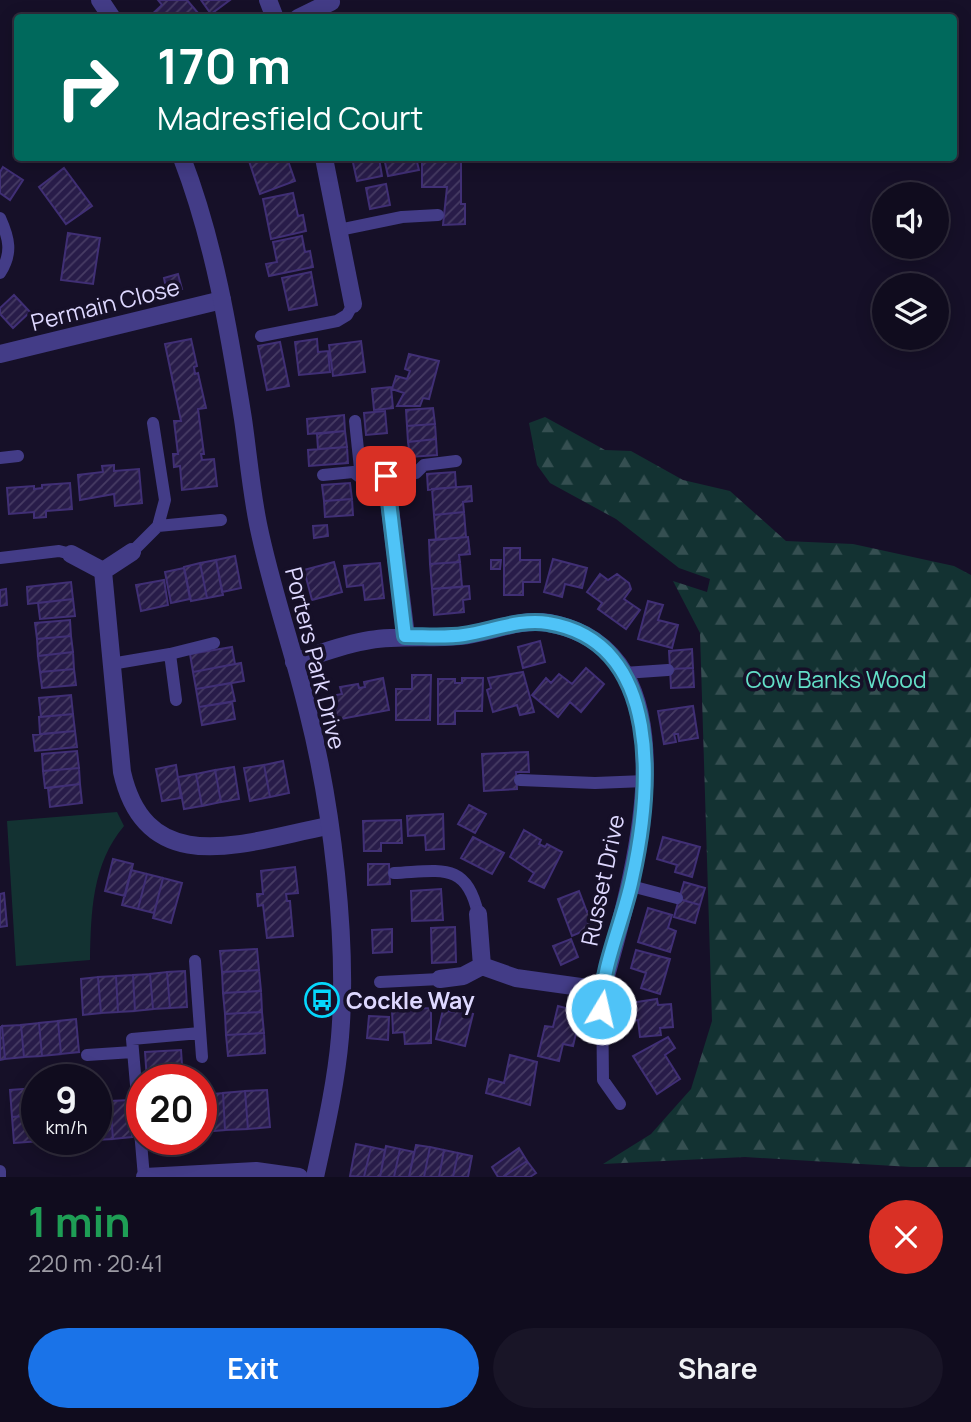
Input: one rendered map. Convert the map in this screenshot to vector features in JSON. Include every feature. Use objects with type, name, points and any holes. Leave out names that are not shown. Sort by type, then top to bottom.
[{"type":"street","points":[[307,14],[337,1]]},
{"type":"street","name":"Porters Park Drive","points":[[183,161],[194,191],[222,300],[257,520],[271,587],[308,712],[328,826],[340,928],[342,981],[335,1070],[315,1177]]},
{"type":"street","points":[[325,161],[354,304]]},
{"type":"street","name":"Permain Close","points":[[0,354],[222,300]]},
{"type":"street","points":[[386,476],[405,636]]},
{"type":"street","points":[[103,571],[132,552]]},
{"type":"street","points":[[71,554],[103,571]]},
{"type":"street","points":[[103,571],[122,772],[128,798],[140,818],[152,830],[185,846],[200,847],[328,826]]},
{"type":"street","name":"Russet Drive","points":[[294,662],[369,640],[405,636],[460,636],[521,623],[546,622],[589,637],[607,650],[624,673],[632,690],[640,721],[645,781],[642,834],[631,886],[601,990]]},
{"type":"street","points":[[478,914],[482,966]]},
{"type":"street","points":[[440,979],[463,976],[482,966],[516,978],[601,990]]},
{"type":"street","points":[[145,1177],[256,1171],[299,1177]]},
{"type":"lane","points":[[339,230],[402,217],[438,215]]},
{"type":"lane","points":[[0,218],[8,236],[10,250],[0,273]]},
{"type":"lane","points":[[261,336],[337,321],[347,315],[354,304]]},
{"type":"lane","points":[[355,421],[361,478]]},
{"type":"lane","points":[[132,552],[158,526],[165,500],[153,423]]},
{"type":"lane","points":[[0,458],[18,456]]},
{"type":"lane","points":[[323,475],[353,472],[361,478],[416,473],[424,465],[456,461]]},
{"type":"lane","points":[[158,526],[221,520]]},
{"type":"lane","points":[[0,558],[59,551],[71,554]]},
{"type":"lane","points":[[111,664],[214,643]]},
{"type":"lane","points":[[170,654],[176,700]]},
{"type":"lane","points":[[624,673],[668,670]]},
{"type":"lane","points":[[520,780],[596,783],[645,781]]},
{"type":"lane","points":[[394,873],[435,871],[456,874],[466,881],[474,892],[478,914]]},
{"type":"lane","points":[[631,886],[677,898]]},
{"type":"lane","points":[[195,961],[202,1057]]},
{"type":"lane","points":[[380,982],[440,979]]},
{"type":"lane","points":[[601,990],[603,1080],[620,1104]]},
{"type":"lane","points":[[145,1177],[132,1039],[200,1033]]},
{"type":"lane","points":[[87,1055],[133,1052]]},
{"type":"lane","points":[[0,1171],[0,1177]]},
{"type":"green space","name":"Cow Banks Wood","points":[[545,417],[605,450],[631,451],[683,480],[730,491],[786,541],[853,544],[954,566],[971,575],[971,1167],[911,1167],[745,1157],[603,1164],[651,1134],[691,1089],[712,1021],[700,633],[673,581],[707,592],[710,579],[679,568],[616,519],[550,483],[537,465],[529,423]]},
{"type":"green space","points":[[117,812],[124,826],[113,841],[99,872],[91,924],[90,960],[16,966],[7,821]]},
{"type":"building","points":[[158,0],[187,0],[198,13],[152,14],[162,5]]},
{"type":"building","points":[[201,0],[230,0],[211,14]]},
{"type":"building","points":[[249,161],[288,161],[295,181],[260,194]]},
{"type":"building","points":[[353,161],[380,161],[382,176],[357,181]]},
{"type":"building","points":[[385,161],[417,161],[419,170],[388,176]]},
{"type":"building","points":[[422,161],[461,161],[461,204],[465,204],[465,224],[443,225],[447,187],[422,187]]},
{"type":"building","points":[[3,167],[23,180],[10,200],[0,193],[0,172]]},
{"type":"building","points":[[64,168],[92,206],[66,224],[39,187]]},
{"type":"building","points":[[386,184],[390,205],[370,209],[366,188]]},
{"type":"building","points":[[293,193],[298,216],[303,215],[306,231],[271,239],[263,199]]},
{"type":"building","points":[[68,233],[100,238],[93,284],[61,280]]},
{"type":"building","points":[[302,236],[305,252],[310,251],[313,267],[269,276],[266,264],[277,262],[273,242]]},
{"type":"building","points":[[311,272],[317,305],[289,310],[282,278]]},
{"type":"building","points":[[178,274],[182,289],[167,293],[164,278]]},
{"type":"building","points":[[14,295],[30,312],[13,328],[0,314],[0,308]]},
{"type":"building","points":[[191,339],[197,366],[194,367],[195,374],[198,373],[206,408],[198,409],[204,454],[201,454],[202,460],[214,459],[217,486],[182,490],[180,466],[174,467],[173,454],[178,454],[174,421],[181,421],[165,344]]},
{"type":"building","points":[[317,339],[318,352],[328,351],[330,372],[299,375],[295,342]]},
{"type":"building","points":[[361,341],[365,372],[333,376],[329,345]]},
{"type":"building","points":[[280,342],[289,386],[267,390],[258,346]]},
{"type":"building","points":[[409,354],[439,361],[429,399],[423,398],[420,406],[397,406],[404,393],[392,389],[396,376],[407,379],[410,371],[405,369]]},
{"type":"building","points":[[391,387],[393,408],[374,410],[372,389]]},
{"type":"building","points":[[433,408],[435,424],[407,426],[406,410]]},
{"type":"building","points":[[385,411],[387,433],[366,435],[364,413]]},
{"type":"building","points":[[344,415],[345,431],[308,434],[307,419]]},
{"type":"building","points":[[435,424],[436,439],[408,442],[407,426]]},
{"type":"building","points":[[345,431],[347,447],[318,449],[317,434]]},
{"type":"building","points":[[436,439],[437,455],[410,457],[408,442]]},
{"type":"building","points":[[347,447],[348,463],[309,466],[308,450]]},
{"type":"building","points":[[114,465],[114,471],[139,469],[142,503],[115,506],[114,494],[80,500],[78,475],[103,472],[102,466]]},
{"type":"building","points":[[455,472],[456,487],[428,490],[427,474]]},
{"type":"building","points":[[70,483],[72,509],[46,511],[46,517],[34,518],[34,512],[9,514],[7,488],[34,486],[34,489],[42,488],[42,485]]},
{"type":"building","points":[[350,483],[352,499],[324,501],[322,485]]},
{"type":"building","points":[[471,486],[472,501],[463,502],[464,512],[434,515],[432,489]]},
{"type":"building","points":[[352,499],[353,515],[325,517],[324,501]]},
{"type":"building","points":[[464,512],[466,537],[436,540],[434,515]]},
{"type":"building","points":[[327,525],[328,536],[314,538],[313,526]]},
{"type":"building","points":[[468,537],[470,554],[459,555],[460,562],[430,564],[429,540]]},
{"type":"building","points":[[504,548],[520,548],[520,560],[540,560],[540,582],[523,582],[523,595],[504,595]]},
{"type":"building","points":[[235,556],[241,588],[222,592],[216,560]]},
{"type":"building","points":[[553,559],[587,568],[582,588],[565,584],[562,597],[544,592]]},
{"type":"building","points":[[216,560],[223,595],[207,598],[200,563]]},
{"type":"building","points":[[491,560],[501,560],[500,569],[491,569]]},
{"type":"building","points":[[334,562],[342,592],[312,600],[304,570]]},
{"type":"building","points":[[460,562],[462,587],[432,589],[430,564]]},
{"type":"building","points":[[200,563],[207,598],[191,601],[184,567]]},
{"type":"building","points":[[380,563],[384,598],[365,600],[363,585],[347,587],[344,566]]},
{"type":"building","points":[[184,568],[190,599],[171,603],[165,572]]},
{"type":"building","points":[[600,574],[608,580],[617,574],[629,583],[631,589],[624,599],[640,610],[626,629],[598,609],[602,603],[587,592]]},
{"type":"building","points":[[164,580],[168,605],[141,611],[136,585]]},
{"type":"building","points":[[71,582],[73,599],[28,604],[27,587]]},
{"type":"building","points":[[469,586],[470,599],[463,600],[464,612],[434,615],[432,589]]},
{"type":"building","points":[[6,589],[7,605],[0,606],[0,590]]},
{"type":"building","points":[[73,599],[75,616],[40,619],[38,603]]},
{"type":"building","points":[[648,601],[663,605],[658,620],[678,625],[672,648],[638,639]]},
{"type":"building","points":[[70,620],[71,636],[37,639],[35,623]]},
{"type":"building","points":[[71,636],[73,652],[38,656],[37,639]]},
{"type":"building","points":[[540,641],[545,662],[523,668],[518,647]]},
{"type":"building","points":[[232,647],[235,664],[193,672],[190,654]]},
{"type":"building","points":[[692,649],[693,668],[670,669],[669,651]]},
{"type":"building","points":[[73,652],[74,669],[40,672],[38,656]]},
{"type":"building","points":[[241,663],[244,681],[196,689],[193,672]]},
{"type":"building","points":[[586,668],[604,684],[581,712],[570,702],[558,717],[532,695],[546,678],[551,683],[559,674],[572,684]]},
{"type":"building","points":[[693,668],[694,687],[671,688],[670,669]]},
{"type":"building","points":[[74,669],[76,685],[42,688],[40,672]]},
{"type":"building","points":[[523,672],[534,712],[520,715],[517,705],[493,712],[487,690],[491,688],[488,678]]},
{"type":"building","points":[[412,675],[431,675],[430,720],[396,720],[396,689],[412,689]]},
{"type":"building","points":[[383,678],[389,710],[335,720],[331,696],[342,694],[340,687],[358,684],[359,688],[365,687],[364,682]]},
{"type":"building","points":[[462,678],[483,678],[482,711],[455,711],[455,724],[438,724],[438,679],[455,679],[455,683],[462,683]]},
{"type":"building","points":[[231,683],[235,701],[199,707],[196,689]]},
{"type":"building","points":[[71,695],[73,714],[41,717],[39,698]]},
{"type":"building","points":[[232,702],[235,719],[202,725],[199,707]]},
{"type":"building","points":[[693,706],[698,738],[679,741],[678,734],[674,734],[676,742],[664,744],[658,711]]},
{"type":"building","points":[[73,714],[75,731],[40,734],[39,717]]},
{"type":"building","points":[[75,731],[77,747],[35,751],[33,735]]},
{"type":"building","points":[[77,751],[79,768],[43,771],[42,754]]},
{"type":"building","points":[[528,752],[529,772],[516,772],[517,789],[484,791],[482,754]]},
{"type":"building","points":[[283,761],[289,793],[270,797],[264,765]]},
{"type":"building","points":[[176,765],[181,798],[162,801],[156,769]]},
{"type":"building","points":[[264,765],[270,797],[250,801],[244,768]]},
{"type":"building","points":[[234,767],[239,799],[221,802],[215,770]]},
{"type":"building","points":[[79,768],[80,784],[45,788],[43,771]]},
{"type":"building","points":[[215,770],[221,802],[202,806],[196,774]]},
{"type":"building","points":[[196,774],[202,806],[184,809],[178,777]]},
{"type":"building","points":[[80,784],[82,803],[50,807],[48,788]]},
{"type":"building","points":[[469,805],[486,814],[475,833],[458,824]]},
{"type":"building","points":[[443,814],[444,849],[426,850],[425,835],[408,836],[407,816]]},
{"type":"building","points":[[401,820],[402,843],[381,843],[381,851],[364,851],[363,821]]},
{"type":"building","points":[[524,830],[541,840],[539,844],[545,847],[547,844],[562,852],[544,888],[529,881],[534,873],[510,857]]},
{"type":"building","points":[[473,837],[504,853],[492,874],[461,858]]},
{"type":"building","points":[[663,837],[700,847],[692,877],[675,872],[677,865],[657,859]]},
{"type":"building","points":[[113,859],[133,864],[125,896],[105,891]]},
{"type":"building","points":[[368,864],[389,864],[390,884],[368,885]]},
{"type":"building","points":[[295,867],[298,893],[286,894],[287,901],[290,901],[293,936],[267,938],[263,905],[258,906],[257,894],[263,894],[261,871]]},
{"type":"building","points":[[131,870],[147,874],[138,909],[122,905]]},
{"type":"building","points":[[147,874],[163,878],[154,913],[138,909]]},
{"type":"building","points":[[163,878],[182,883],[171,923],[153,918]]},
{"type":"building","points":[[684,882],[705,888],[700,905],[679,899]]},
{"type":"building","points":[[441,889],[443,920],[412,921],[411,891]]},
{"type":"building","points":[[579,891],[587,912],[594,909],[600,924],[572,936],[558,899]]},
{"type":"building","points":[[4,893],[7,926],[0,927],[0,894]]},
{"type":"building","points":[[679,899],[700,905],[695,923],[674,917]]},
{"type":"building","points":[[648,908],[672,915],[668,928],[676,931],[670,952],[638,942]]},
{"type":"building","points":[[455,927],[456,962],[432,963],[431,928]]},
{"type":"building","points":[[392,929],[392,952],[373,953],[372,930]]},
{"type":"building","points":[[571,939],[578,957],[561,965],[553,946]]},
{"type":"building","points":[[257,949],[259,970],[222,972],[220,951]]},
{"type":"building","points":[[636,950],[670,959],[660,994],[641,988],[646,973],[631,968]]},
{"type":"building","points":[[259,970],[261,991],[223,993],[222,972]]},
{"type":"building","points":[[185,971],[187,1007],[170,1008],[167,972]]},
{"type":"building","points":[[167,972],[170,1008],[153,1009],[150,974]]},
{"type":"building","points":[[150,974],[153,1009],[135,1011],[133,975]]},
{"type":"building","points":[[133,975],[135,1011],[118,1012],[116,976]]},
{"type":"building","points":[[116,976],[118,1012],[101,1013],[98,977]]},
{"type":"building","points":[[98,977],[101,1013],[83,1015],[81,979]]},
{"type":"building","points":[[261,991],[262,1012],[225,1014],[223,993]]},
{"type":"building","points":[[657,999],[658,1005],[671,1004],[673,1027],[660,1028],[661,1035],[640,1037],[638,1020],[625,1022],[623,1004]]},
{"type":"building","points":[[558,1006],[581,1012],[573,1046],[563,1044],[559,1061],[538,1056],[545,1026],[553,1027]]},
{"type":"building","points":[[431,1008],[431,1043],[405,1044],[404,1032],[393,1033],[392,1010]]},
{"type":"building","points":[[455,1009],[473,1014],[465,1046],[436,1039],[443,1010],[454,1012]]},
{"type":"building","points":[[262,1012],[264,1033],[226,1035],[225,1014]]},
{"type":"building","points":[[369,1016],[389,1017],[388,1040],[367,1038]]},
{"type":"building","points":[[76,1019],[79,1052],[61,1054],[58,1021]]},
{"type":"building","points":[[58,1021],[61,1054],[42,1056],[39,1023]]},
{"type":"building","points":[[39,1023],[42,1056],[24,1057],[21,1025]]},
{"type":"building","points":[[21,1025],[24,1057],[5,1059],[2,1026]]},
{"type":"building","points":[[2,1026],[5,1059],[0,1060],[0,1027]]},
{"type":"building","points":[[264,1033],[265,1053],[228,1056],[226,1035]]},
{"type":"building","points":[[668,1037],[675,1048],[665,1055],[680,1079],[657,1094],[633,1056]]},
{"type":"building","points":[[181,1050],[182,1064],[146,1064],[145,1052]]},
{"type":"building","points":[[510,1055],[537,1062],[530,1105],[486,1093],[489,1079],[504,1083]]},
{"type":"building","points":[[21,1089],[21,1116],[12,1117],[10,1090]]},
{"type":"building","points":[[267,1090],[270,1127],[248,1129],[245,1091]]},
{"type":"building","points":[[245,1091],[248,1129],[225,1130],[223,1093]]},
{"type":"building","points":[[223,1093],[225,1130],[217,1131],[217,1094]]},
{"type":"building","points":[[126,1100],[126,1138],[113,1139],[112,1101]]},
{"type":"building","points":[[21,1116],[21,1142],[14,1143],[12,1117]]},
{"type":"building","points":[[356,1144],[371,1147],[364,1177],[350,1176]]},
{"type":"building","points":[[416,1145],[430,1147],[424,1177],[409,1177]]},
{"type":"building","points":[[386,1146],[400,1149],[394,1177],[380,1177]]},
{"type":"building","points":[[371,1147],[385,1150],[380,1177],[364,1177]]},
{"type":"building","points":[[430,1147],[444,1150],[439,1177],[424,1177]]},
{"type":"building","points":[[519,1148],[527,1161],[503,1177],[498,1177],[492,1167]]},
{"type":"building","points":[[400,1149],[414,1152],[409,1177],[394,1177]]},
{"type":"building","points":[[444,1150],[458,1153],[453,1177],[439,1177]]},
{"type":"building","points":[[458,1153],[472,1156],[468,1177],[453,1177]]},
{"type":"building","points":[[527,1161],[536,1173],[530,1177],[503,1177]]},
{"type":"place","name":"Cockle Way","points":[[322,1000]]},
{"type":"route","points":[[386,476],[405,636],[460,636],[521,623],[546,622],[589,637],[607,650],[620,666],[632,690],[640,721],[645,781],[642,834],[631,886],[601,990],[601,1009]]}]
